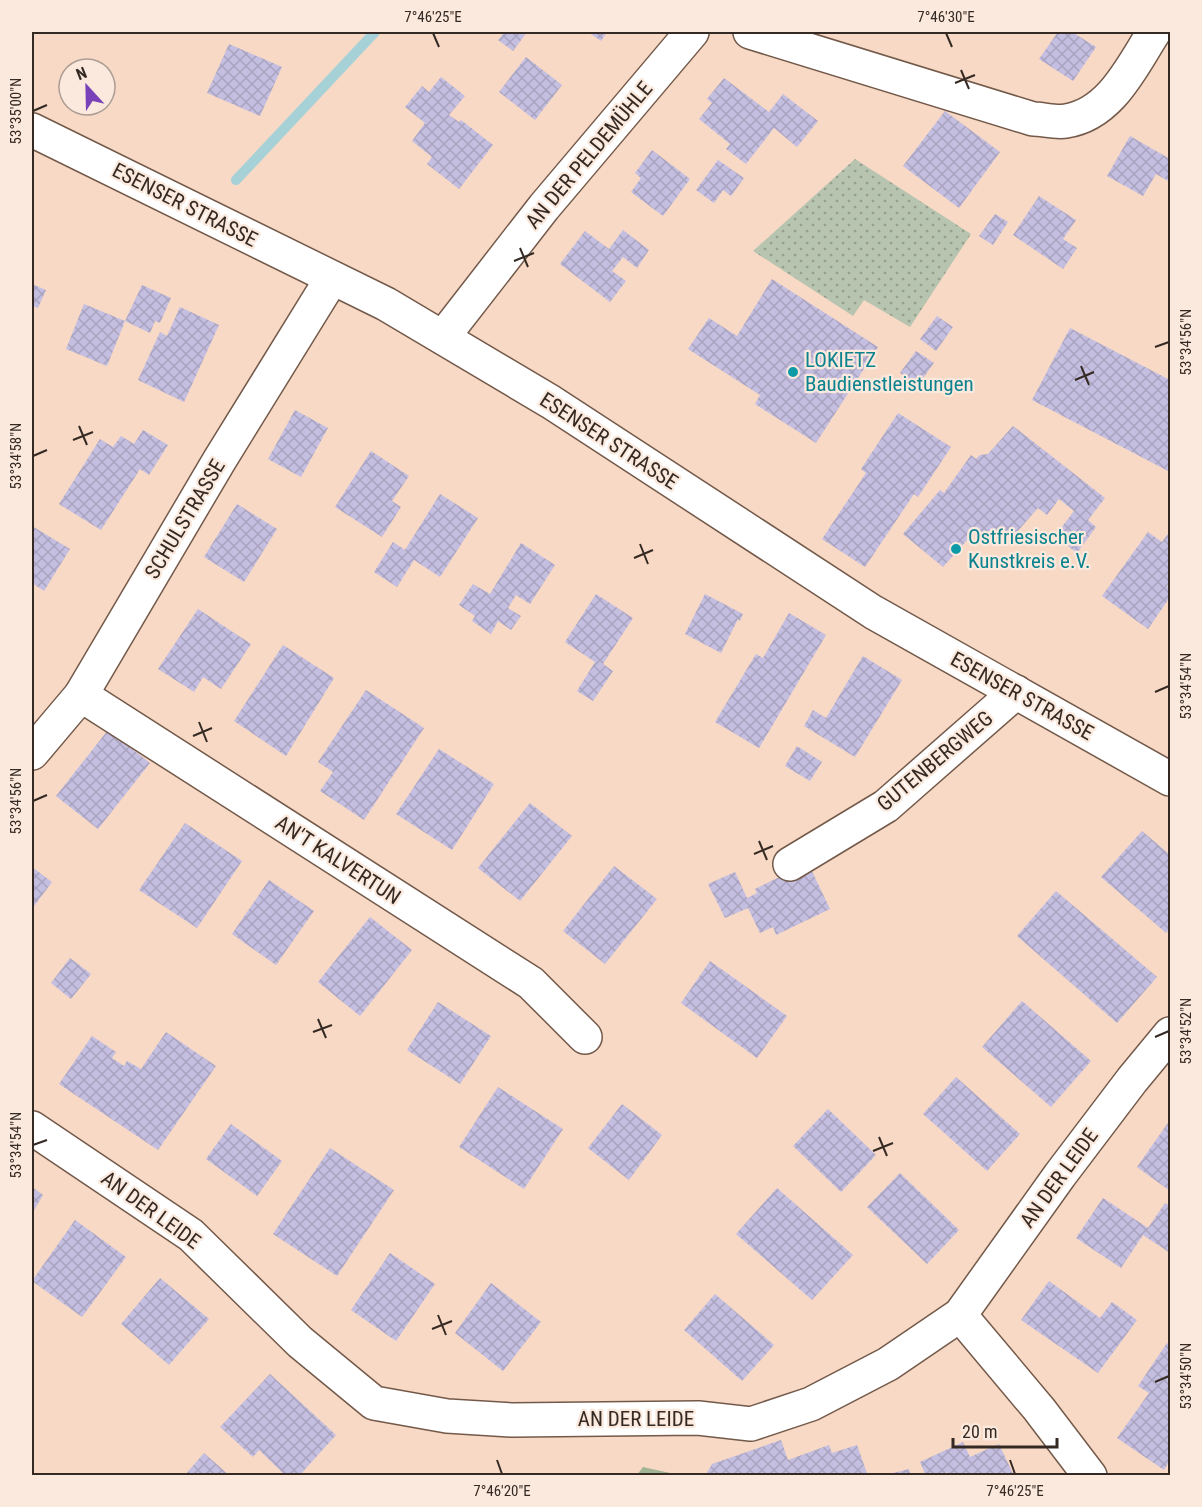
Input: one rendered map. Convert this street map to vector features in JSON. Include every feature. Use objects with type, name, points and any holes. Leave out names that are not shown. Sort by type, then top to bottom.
[{"type":"street","name":"AN DER PELDEMÜHLE","points":[[443,337],[544,207],[692,32]]},
{"type":"street","points":[[750,32],[1033,118],[1065,121],[1094,111],[1115,91],[1154,32]]},
{"type":"street","name":"ESENSER STRASSE","points":[[32,130],[386,304],[551,402],[873,612],[1170,780]]},
{"type":"street","name":"SCHULSTRASSE","points":[[32,753],[81,695],[219,461],[332,278]]},
{"type":"street","name":"GUTENBERGWEG","points":[[790,864],[886,806],[1016,692]]},
{"type":"street","name":"AN'T KALVERTUN","points":[[81,695],[531,983],[585,1037]]},
{"type":"street","name":"AN DER LEIDE","points":[[32,1128],[191,1235],[300,1342],[374,1403],[447,1416],[512,1420],[698,1418],[751,1424],[811,1404],[869,1374],[960,1315],[1060,1175],[1170,1034]]},
{"type":"street","points":[[960,1315],[1039,1408],[1090,1476]]},
{"type":"green space","points":[[855,159],[971,234],[910,327],[864,300],[853,316],[753,251]]},
{"type":"green space","points":[[643,1467],[679,1475],[637,1475]]},
{"type":"building","points":[[505,32],[527,32],[513,51],[498,40]]},
{"type":"building","points":[[588,32],[607,32],[601,41]]},
{"type":"building","points":[[1058,32],[1072,32],[1096,47],[1073,81],[1039,59]]},
{"type":"building","points":[[229,44],[282,67],[260,116],[207,93]]},
{"type":"building","points":[[526,57],[562,85],[535,120],[499,92]]},
{"type":"building","points":[[441,77],[465,96],[449,115],[459,122],[461,120],[493,145],[459,189],[427,164],[432,157],[412,141],[425,123],[405,107],[422,86],[429,92]]},
{"type":"building","points":[[724,78],[769,112],[783,94],[818,121],[797,147],[774,128],[746,164],[726,149],[730,144],[699,119],[712,103],[707,99]]},
{"type":"building","points":[[945,111],[1000,152],[959,208],[903,166]]},
{"type":"building","points":[[1130,136],[1170,159],[1170,182],[1156,174],[1143,196],[1107,176]]},
{"type":"building","points":[[652,150],[690,179],[663,216],[631,192],[641,178],[635,173]]},
{"type":"building","points":[[718,160],[744,178],[731,196],[723,190],[714,203],[696,190]]},
{"type":"building","points":[[1039,196],[1076,220],[1063,239],[1077,248],[1063,269],[1013,235]]},
{"type":"building","points":[[995,214],[1008,222],[993,245],[979,236]]},
{"type":"building","points":[[623,230],[649,250],[637,268],[623,257],[612,271],[626,281],[610,302],[560,264],[585,231],[609,249]]},
{"type":"building","name":"LOKIETZ Baudienstleistungen","points":[[772,279],[878,347],[816,443],[755,404],[760,395],[688,349],[709,318],[737,336]]},
{"type":"building","points":[[32,284],[46,290],[38,308],[32,306]]},
{"type":"building","points":[[142,285],[171,298],[160,323],[155,321],[150,333],[125,321]]},
{"type":"building","points":[[84,304],[125,321],[107,366],[66,349]]},
{"type":"building","points":[[180,307],[219,325],[184,402],[138,380],[160,332],[167,336]]},
{"type":"building","points":[[937,316],[953,327],[936,351],[920,339]]},
{"type":"building","points":[[1070,328],[1170,380],[1170,472],[1032,400]]},
{"type":"building","points":[[916,351],[934,363],[918,385],[900,373]]},
{"type":"building","points":[[295,410],[328,428],[301,477],[268,459]]},
{"type":"building","points":[[898,413],[951,447],[918,497],[914,494],[865,567],[822,539],[866,473],[861,469]]},
{"type":"building","points":[[1013,426],[1105,498],[1088,520],[1096,527],[1077,553],[1055,536],[1074,511],[1059,499],[1047,515],[1038,508],[1016,533],[983,535],[977,529],[943,567],[903,534],[940,490],[944,493],[971,455],[976,459],[980,455],[988,454]]},
{"type":"building","points":[[143,430],[168,445],[149,475],[140,469],[101,530],[59,504],[100,439],[113,447],[121,436],[134,444]]},
{"type":"building","points":[[371,451],[409,476],[392,501],[401,507],[382,537],[335,507]]},
{"type":"building","points":[[440,494],[478,518],[440,577],[414,560],[397,587],[374,572],[393,542],[405,550]]},
{"type":"building","points":[[237,504],[277,529],[244,582],[204,557]]},
{"type":"building","points":[[32,526],[70,549],[44,591],[32,583]]},
{"type":"building","points":[[1170,531],[1170,582],[1167,586],[1170,589],[1170,597],[1148,629],[1102,596],[1148,532],[1162,542]]},
{"type":"building","points":[[521,543],[555,565],[530,604],[516,595],[508,608],[521,616],[511,630],[498,621],[491,634],[472,621],[475,616],[459,605],[473,584],[490,594]]},
{"type":"building","points":[[596,594],[633,618],[603,664],[613,671],[593,701],[577,691],[595,662],[565,642]]},
{"type":"building","points":[[705,594],[743,614],[740,621],[738,619],[721,653],[685,634]]},
{"type":"building","points":[[198,609],[251,644],[221,689],[203,677],[194,692],[158,669]]},
{"type":"building","points":[[789,613],[826,635],[759,748],[715,722],[756,654],[763,658]]},
{"type":"building","points":[[283,645],[334,678],[286,756],[234,721]]},
{"type":"building","points":[[863,656],[902,680],[855,757],[804,726],[813,710],[826,718]]},
{"type":"building","points":[[366,690],[424,728],[364,820],[320,791],[333,772],[318,762]]},
{"type":"building","points":[[108,730],[150,763],[98,829],[56,796]]},
{"type":"building","points":[[797,746],[822,762],[810,781],[785,766]]},
{"type":"building","points":[[439,749],[494,784],[452,850],[396,814]]},
{"type":"building","points":[[530,803],[572,836],[520,901],[478,868]]},
{"type":"building","points":[[185,823],[242,861],[197,928],[139,890]]},
{"type":"building","points":[[1142,831],[1170,855],[1170,928],[1166,933],[1101,877]]},
{"type":"building","points":[[808,863],[830,909],[776,935],[773,927],[760,933],[748,908],[725,918],[708,884],[735,872],[747,898],[757,893],[755,889]]},
{"type":"building","points":[[614,866],[657,899],[605,964],[563,931]]},
{"type":"building","points":[[32,867],[52,882],[32,909]]},
{"type":"building","points":[[269,880],[314,911],[276,965],[232,934]]},
{"type":"building","points":[[1056,891],[1157,977],[1117,1023],[1017,936]]},
{"type":"building","points":[[370,917],[412,950],[360,1016],[318,982]]},
{"type":"building","points":[[70,958],[91,974],[71,999],[51,983]]},
{"type":"building","points":[[710,961],[787,1016],[757,1058],[681,1003]]},
{"type":"building","points":[[1022,1001],[1091,1061],[1051,1107],[982,1047]]},
{"type":"building","points":[[438,1002],[491,1036],[460,1084],[407,1050]]},
{"type":"building","points":[[166,1032],[216,1066],[158,1150],[59,1084],[92,1036],[116,1052],[112,1058],[124,1066],[127,1061],[141,1069]]},
{"type":"building","points":[[956,1077],[1020,1134],[987,1171],[923,1114]]},
{"type":"building","points":[[498,1087],[563,1129],[524,1189],[459,1147]]},
{"type":"building","points":[[622,1104],[662,1135],[629,1180],[588,1148]]},
{"type":"building","points":[[828,1109],[876,1155],[841,1192],[793,1146]]},
{"type":"building","points":[[1170,1120],[1170,1191],[1137,1167]]},
{"type":"building","points":[[231,1124],[282,1161],[257,1196],[206,1159]]},
{"type":"building","points":[[330,1148],[394,1190],[337,1276],[273,1234]]},
{"type":"building","points":[[900,1173],[959,1230],[927,1264],[867,1207]]},
{"type":"building","points":[[32,1187],[43,1195],[32,1214]]},
{"type":"building","points":[[777,1188],[853,1255],[812,1300],[736,1234]]},
{"type":"building","points":[[1103,1198],[1148,1228],[1165,1203],[1170,1206],[1170,1253],[1143,1235],[1121,1268],[1076,1238]]},
{"type":"building","points":[[75,1220],[126,1257],[82,1317],[32,1281]]},
{"type":"building","points":[[390,1253],[435,1284],[396,1341],[351,1310]]},
{"type":"building","points":[[160,1278],[209,1319],[169,1365],[121,1324]]},
{"type":"building","points":[[1049,1281],[1100,1318],[1112,1302],[1137,1320],[1098,1373],[1021,1320]]},
{"type":"building","points":[[491,1283],[541,1322],[503,1371],[455,1333]]},
{"type":"building","points":[[715,1294],[774,1345],[742,1381],[684,1330]]},
{"type":"building","points":[[1167,1343],[1170,1345],[1170,1460],[1164,1470],[1117,1438],[1149,1393],[1138,1386]]},
{"type":"building","points":[[270,1374],[336,1435],[299,1476],[286,1476],[259,1450],[253,1457],[220,1427]]},
{"type":"building","points":[[781,1440],[788,1460],[829,1445],[832,1453],[857,1445],[868,1476],[705,1476],[712,1464]]},
{"type":"building","points":[[963,1442],[970,1457],[999,1444],[1014,1476],[949,1476],[947,1472],[939,1476],[926,1476],[920,1462]]},
{"type":"building","points":[[204,1453],[230,1476],[184,1476]]},
{"type":"building","points":[[909,1469],[911,1476],[885,1476],[885,1475]]},
{"type":"waterway","points":[[236,180],[375,32]]},
{"type":"place","name":"LOKIETZ Baudienstleistungen","points":[[793,372]]},
{"type":"place","name":"Ostfriesischer Kunstkreis e.V.","points":[[956,549]]}]
